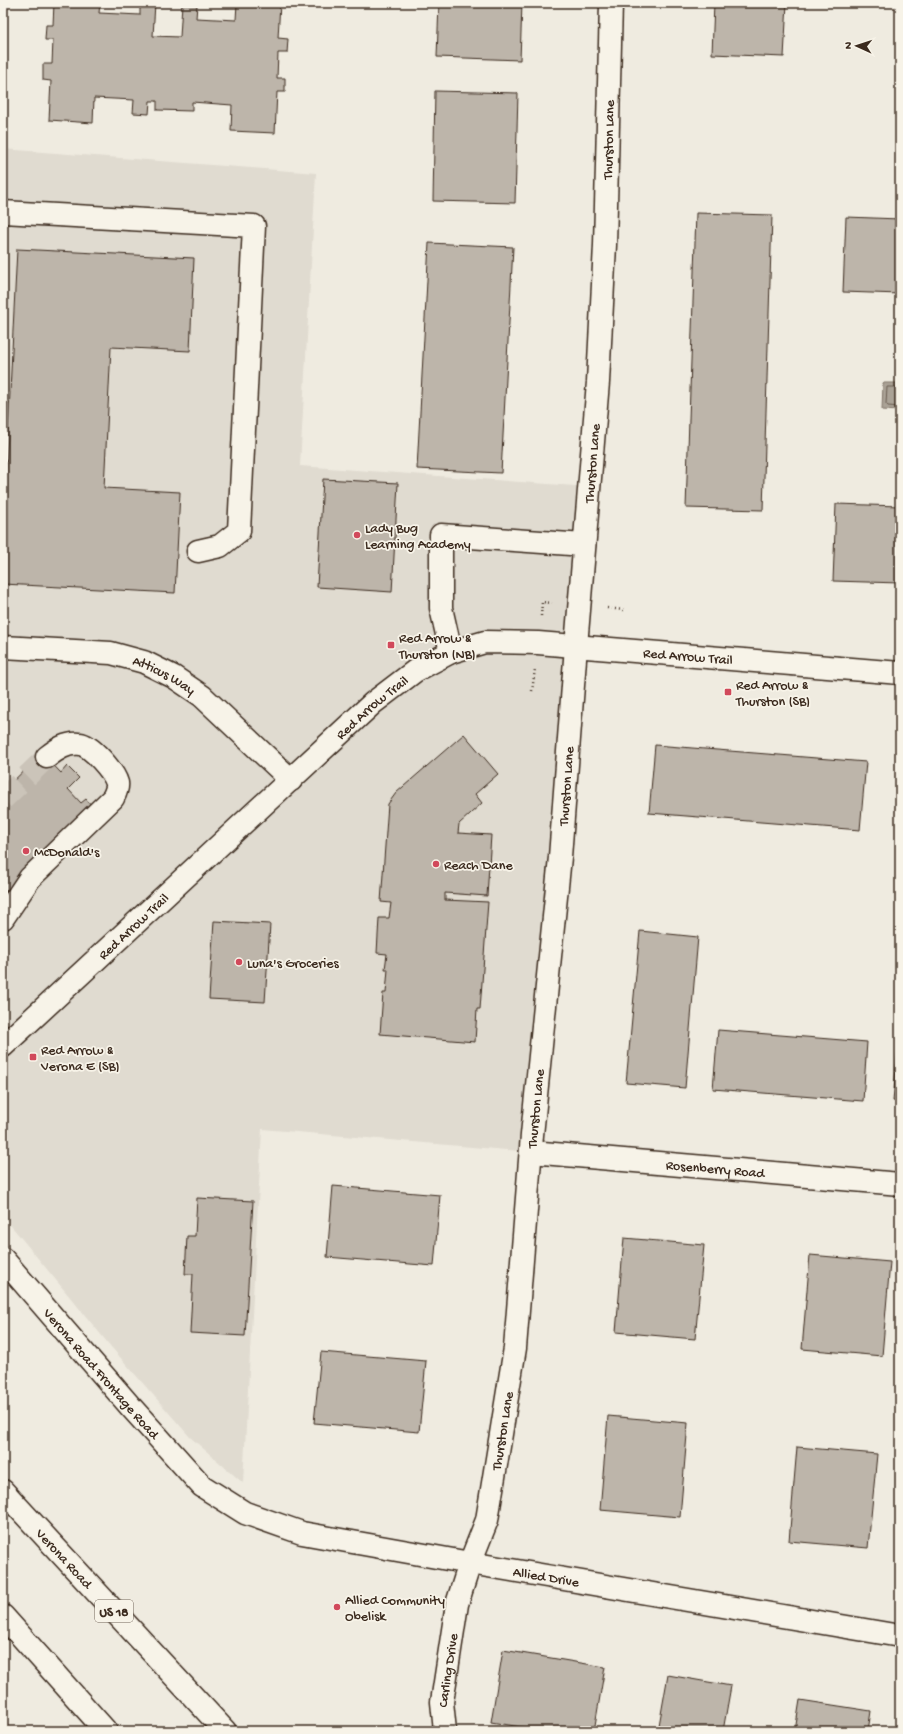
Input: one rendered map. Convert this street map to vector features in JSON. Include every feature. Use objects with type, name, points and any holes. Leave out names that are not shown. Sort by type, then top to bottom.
[{"type":"main road","name":"Thurston Lane","points":[[470,1563],[487,1520],[515,1348],[531,1152],[560,857],[598,382],[605,245],[611,3]]},
{"type":"main road","points":[[3,212],[254,226],[239,531],[220,546],[198,551]]},
{"type":"main road","points":[[451,652],[441,608],[441,534],[584,545]]},
{"type":"main road","name":"Red Arrow Trail","points":[[3,1046],[373,703],[415,671],[451,652],[485,642],[538,643],[900,673]]},
{"type":"main road","name":"Atticus Way","points":[[3,647],[112,653],[144,662],[174,677],[202,696],[291,780]]},
{"type":"main road","points":[[3,918],[30,878],[114,798],[117,784],[112,772],[89,748],[80,744],[69,744],[58,748],[47,757]]},
{"type":"main road","name":"Rosenberry Road","points":[[531,1152],[900,1184]]},
{"type":"main road","name":"Verona Road Frontage Road","points":[[3,1259],[130,1406],[202,1486]]},
{"type":"main road","name":"Allied Drive","points":[[202,1486],[245,1513],[302,1533],[900,1636]]},
{"type":"main road","name":"Verona Road","points":[[3,1491],[225,1731]]},
{"type":"main road","name":"Carling Drive","points":[[445,1731],[442,1702],[457,1604],[470,1563]]},
{"type":"main road","points":[[3,1616],[106,1731]]},
{"type":"shaded area","points":[[3,149],[316,173],[300,466],[589,487],[531,1152],[262,1129],[243,1483],[190,1437],[112,1348],[3,1216]]},
{"type":"water","points":[[883,383],[900,383],[900,411],[882,410]]},
{"type":"building","points":[[54,3],[100,3],[99,13],[140,15],[140,3],[155,3],[153,36],[180,37],[182,4],[197,5],[196,18],[236,20],[237,3],[280,3],[278,38],[288,39],[287,53],[278,53],[277,78],[285,78],[285,92],[277,92],[275,133],[231,131],[232,105],[192,102],[192,111],[157,110],[157,101],[150,101],[149,114],[133,113],[134,100],[94,98],[93,123],[49,120],[51,81],[43,80],[43,64],[52,64],[53,40],[45,40],[46,25],[53,25]]},
{"type":"building","points":[[439,3],[522,3],[520,60],[437,57]]},
{"type":"building","points":[[714,3],[787,3],[784,57],[712,54]]},
{"type":"building","points":[[435,91],[518,93],[515,203],[433,201]]},
{"type":"building","points":[[696,213],[772,215],[763,510],[686,508]]},
{"type":"building","points":[[846,217],[900,219],[900,294],[843,292]]},
{"type":"building","points":[[429,243],[513,247],[501,473],[417,469]]},
{"type":"building","points":[[17,249],[194,258],[190,351],[111,347],[104,488],[180,492],[175,593],[3,584],[3,534]]},
{"type":"building","name":"Lady Bug Learning Academy","points":[[323,479],[398,483],[392,592],[317,587]]},
{"type":"building","points":[[836,504],[900,506],[900,583],[833,581]]},
{"type":"building","name":"Reach Dane","points":[[464,734],[498,774],[475,794],[482,803],[459,824],[458,833],[491,835],[487,896],[445,893],[445,900],[488,902],[480,1009],[477,1009],[475,1042],[380,1034],[383,993],[386,993],[388,969],[385,969],[387,954],[377,953],[379,918],[389,918],[391,903],[381,902],[388,804],[396,793]]},
{"type":"building","points":[[655,745],[866,762],[860,830],[649,813]]},
{"type":"building","name":"McDonald's","points":[[42,753],[61,773],[67,766],[79,778],[68,789],[81,803],[86,799],[93,807],[3,894],[3,791]]},
{"type":"building","name":"Luna's Groceries","points":[[214,921],[270,924],[265,1002],[209,999]]},
{"type":"building","points":[[640,931],[698,937],[685,1088],[626,1083]]},
{"type":"building","points":[[900,1026],[900,1102],[893,1101]]},
{"type":"building","points":[[718,1030],[867,1042],[863,1101],[713,1089]]},
{"type":"building","points":[[333,1186],[440,1195],[434,1266],[327,1257]]},
{"type":"building","points":[[197,1198],[253,1201],[245,1336],[190,1333],[193,1274],[185,1274],[187,1236],[195,1236]]},
{"type":"building","points":[[624,1238],[704,1245],[695,1339],[616,1332]]},
{"type":"building","points":[[810,1255],[890,1262],[882,1356],[802,1349]]},
{"type":"building","points":[[321,1352],[426,1361],[419,1432],[314,1423]]},
{"type":"building","points":[[608,1416],[688,1423],[680,1517],[600,1510]]},
{"type":"building","points":[[797,1447],[877,1454],[868,1548],[789,1541]]},
{"type":"building","points":[[503,1650],[605,1667],[594,1731],[544,1731],[491,1722]]},
{"type":"building","points":[[668,1675],[731,1686],[723,1731],[658,1731]]},
{"type":"building","points":[[800,1700],[871,1711],[868,1731],[795,1731]]},
{"type":"tunnel","points":[[3,799],[47,757]]},
{"type":"place","name":"Lady Bug Learning Academy","points":[[357,535]]},
{"type":"place","name":"Red Arrow & Thurston (NB)","points":[[391,645]]},
{"type":"place","name":"Red Arrow & Thurston (SB)","points":[[728,692]]},
{"type":"place","name":"McDonald's","points":[[26,851]]},
{"type":"place","name":"Reach Dane","points":[[436,864]]},
{"type":"place","name":"Luna's Groceries","points":[[239,962]]},
{"type":"place","name":"Red Arrow & Verona E (SB)","points":[[33,1057]]},
{"type":"place","name":"Allied Community Obelisk","points":[[337,1607]]}]
